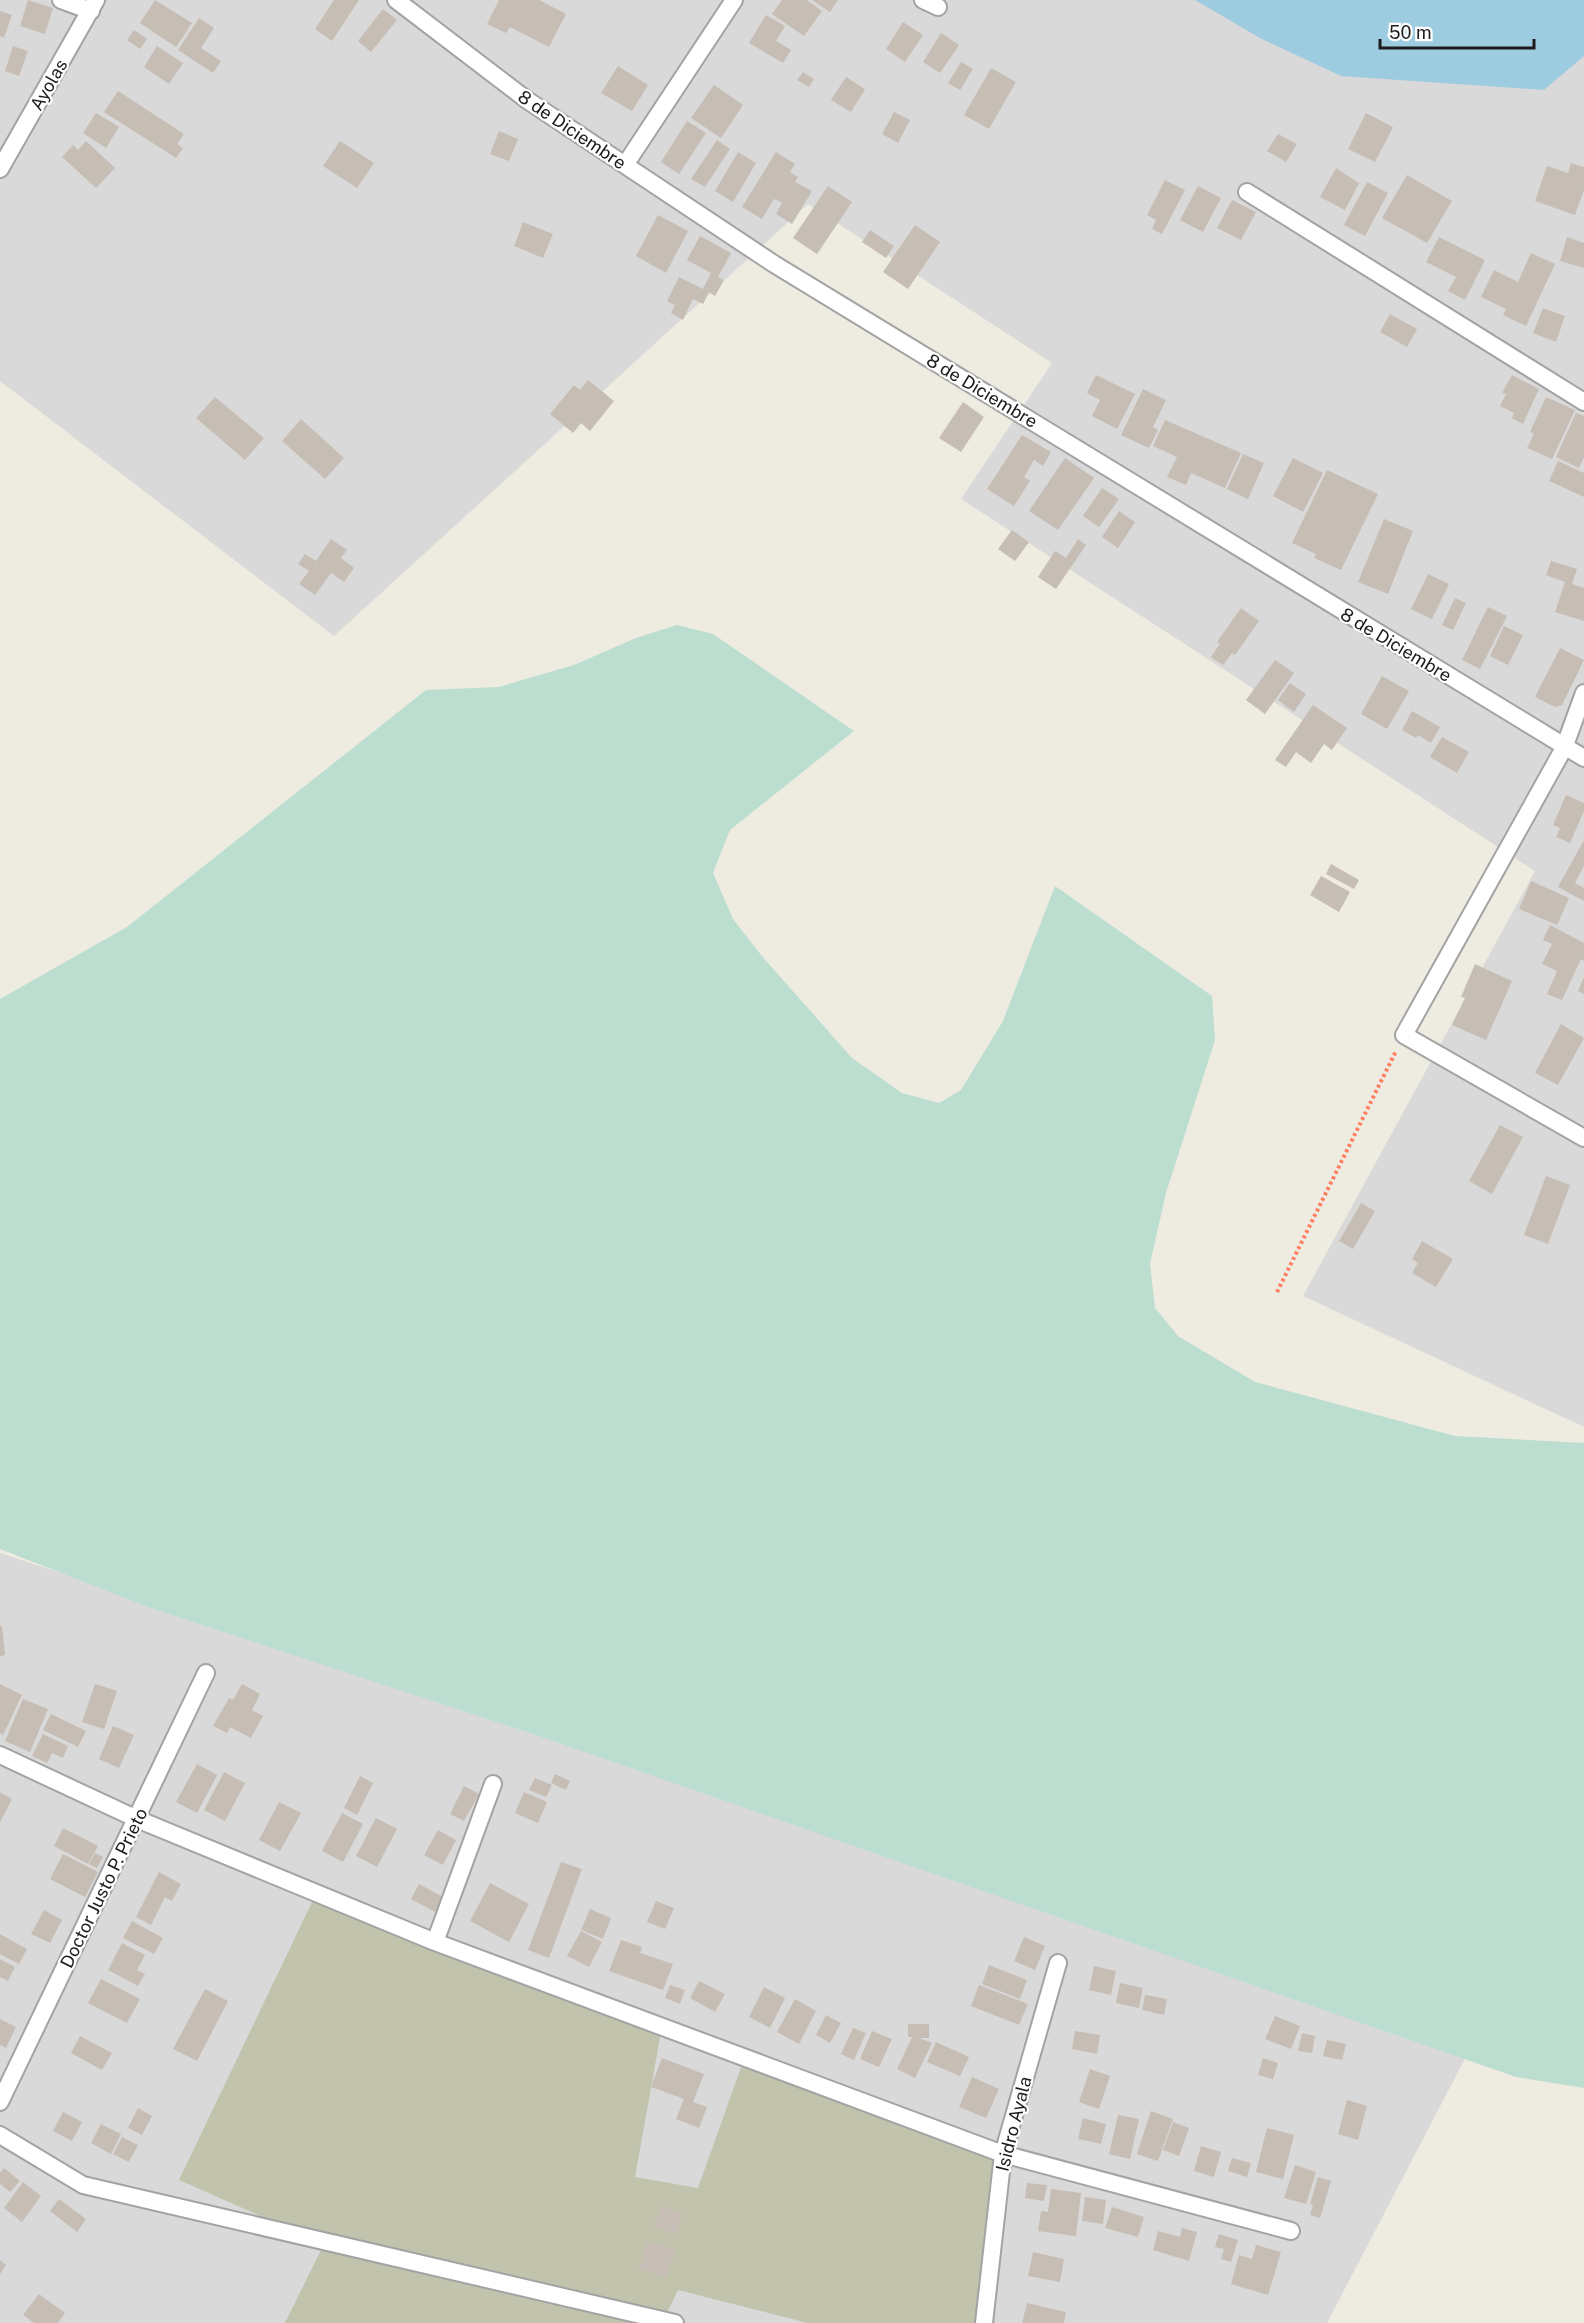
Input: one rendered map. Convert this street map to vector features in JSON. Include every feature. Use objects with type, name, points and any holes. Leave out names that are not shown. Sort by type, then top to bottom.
[{"type":"street","points":[[61,0],[94,5]]},
{"type":"street","name":"8 de Diciembre","points":[[396,0],[527,100],[774,264],[1584,758]]},
{"type":"street","points":[[625,165],[734,0]]},
{"type":"street","name":"Ayolas","points":[[0,169],[94,5]]},
{"type":"street","points":[[1247,192],[1584,402]]},
{"type":"street","points":[[1584,693],[1564,747],[1404,1035],[1584,1138]]},
{"type":"street","name":"Doctor Justo P. Prieto","points":[[0,2102],[206,1673]]},
{"type":"street","points":[[0,1755],[137,1820],[435,1942],[1003,2154],[1291,2231]]},
{"type":"street","points":[[435,1942],[492,1784]]},
{"type":"street","name":"Isidro Ayala","points":[[984,2323],[1003,2154],[1058,1963]]},
{"type":"street","points":[[0,2135],[82,2185],[675,2323]]},
{"type":"path","points":[[1277,1292],[1404,1035]]},
{"type":"shaded area","points":[[0,0],[1584,0],[1584,1427],[1303,1296],[1535,871],[961,499],[1052,363],[808,204],[334,636],[0,381]]},
{"type":"shaded area","points":[[677,625],[713,634],[854,731],[730,830],[713,873],[733,919],[761,955],[852,1058],[902,1093],[939,1103],[961,1090],[1003,1021],[1055,886],[1212,996],[1215,1040],[1166,1193],[1150,1264],[1155,1308],[1178,1336],[1255,1382],[1455,1436],[1584,1443],[1584,2088],[1516,2077],[533,1734],[148,1607],[0,1549],[0,999],[127,927],[426,690],[499,687],[574,665],[636,638]]},
{"type":"shaded area","points":[[0,1553],[251,1635],[1470,2049],[1327,2323],[0,2323]]},
{"type":"shaded area","points":[[314,1898],[661,2032],[635,2177],[698,2188],[744,2059],[1002,2157],[989,2323],[808,2323],[678,2290],[662,2323],[285,2323],[324,2244],[179,2180]]},
{"type":"water","points":[[1195,0],[1584,0],[1584,56],[1544,90],[1341,76],[1260,38]]},
{"type":"building","points":[[28,0],[53,8],[45,34],[20,26]]},
{"type":"building","points":[[155,0],[192,23],[176,47],[140,23]]},
{"type":"building","points":[[334,0],[359,0],[332,41],[315,29]]},
{"type":"building","points":[[499,0],[539,0],[566,14],[549,47],[510,27],[506,33],[487,24]]},
{"type":"building","points":[[782,0],[807,0],[822,11],[804,36],[772,14]]},
{"type":"building","points":[[812,0],[838,0],[830,12]]},
{"type":"building","points":[[383,9],[397,20],[371,52],[358,41]]},
{"type":"building","points":[[0,11],[12,15],[4,38],[0,36]]},
{"type":"building","points":[[766,15],[785,26],[776,41],[791,50],[783,63],[749,43]]},
{"type":"building","points":[[199,18],[214,28],[201,48],[221,61],[213,73],[178,50]]},
{"type":"building","points":[[903,22],[923,35],[905,62],[886,49]]},
{"type":"building","points":[[134,30],[147,39],[140,49],[127,40]]},
{"type":"building","points":[[941,33],[959,45],[940,73],[923,62]]},
{"type":"building","points":[[13,46],[28,51],[19,76],[5,71]]},
{"type":"building","points":[[157,46],[183,63],[169,84],[144,67]]},
{"type":"building","points":[[961,62],[973,69],[960,90],[948,83]]},
{"type":"building","points":[[618,66],[648,85],[632,111],[601,93]]},
{"type":"building","points":[[991,68],[1016,82],[989,129],[964,115]]},
{"type":"building","points":[[803,72],[814,79],[809,87],[797,80]]},
{"type":"building","points":[[846,77],[865,89],[851,112],[831,100]]},
{"type":"building","points":[[714,85],[743,105],[721,138],[691,118]]},
{"type":"building","points":[[118,91],[184,134],[177,144],[183,148],[176,158],[104,112]]},
{"type":"building","points":[[894,112],[910,120],[898,143],[882,134]]},
{"type":"building","points":[[96,113],[119,127],[106,148],[83,133]]},
{"type":"building","points":[[1366,113],[1393,127],[1375,162],[1348,149]]},
{"type":"building","points":[[687,121],[706,133],[679,174],[661,162]]},
{"type":"building","points":[[499,131],[518,139],[509,161],[490,154]]},
{"type":"building","points":[[1278,134],[1297,144],[1286,162],[1267,151]]},
{"type":"building","points":[[717,140],[730,149],[705,187],[691,179]]},
{"type":"building","points":[[86,141],[115,168],[96,188],[62,157],[73,145],[78,150]]},
{"type":"building","points":[[340,141],[374,163],[357,188],[323,166]]},
{"type":"building","points":[[738,152],[756,163],[733,202],[715,191]]},
{"type":"building","points":[[776,152],[795,164],[790,172],[798,177],[795,182],[812,191],[792,224],[776,214],[782,203],[774,199],[762,219],[742,207]]},
{"type":"building","points":[[1571,163],[1584,167],[1584,190],[1575,215],[1535,201],[1547,166],[1568,173]]},
{"type":"building","points":[[1336,168],[1359,183],[1345,210],[1320,197]]},
{"type":"building","points":[[1407,175],[1452,201],[1427,243],[1382,218]]},
{"type":"building","points":[[1165,180],[1185,190],[1162,234],[1152,229],[1156,220],[1147,215]]},
{"type":"building","points":[[1367,182],[1388,193],[1365,236],[1344,225]]},
{"type":"building","points":[[828,186],[852,202],[817,254],[793,238]]},
{"type":"building","points":[[1198,186],[1221,198],[1203,232],[1180,220]]},
{"type":"building","points":[[1232,200],[1256,212],[1241,240],[1217,228]]},
{"type":"building","points":[[658,215],[688,231],[666,273],[636,256]]},
{"type":"building","points":[[523,222],[553,234],[543,258],[514,246]]},
{"type":"building","points":[[915,225],[940,242],[908,289],[883,272]]},
{"type":"building","points":[[870,230],[894,246],[886,258],[862,242]]},
{"type":"building","points":[[700,236],[731,253],[718,277],[724,280],[715,296],[709,292],[703,304],[693,299],[683,320],[671,313],[675,305],[667,301],[679,277],[703,289],[711,273],[687,260]]},
{"type":"building","points":[[1439,237],[1485,260],[1465,300],[1448,291],[1456,277],[1426,262]]},
{"type":"building","points":[[1567,237],[1584,243],[1584,268],[1560,261]]},
{"type":"building","points":[[1531,253],[1555,264],[1526,326],[1503,315],[1506,309],[1481,297],[1494,270],[1518,282]]},
{"type":"building","points":[[1543,308],[1565,316],[1556,342],[1533,333]]},
{"type":"building","points":[[1390,314],[1417,329],[1407,347],[1380,332]]},
{"type":"building","points":[[1096,375],[1135,394],[1117,429],[1092,416],[1100,400],[1087,393]]},
{"type":"building","points":[[1512,375],[1539,389],[1523,424],[1512,418],[1514,413],[1500,406],[1506,394],[1502,393]]},
{"type":"building","points":[[588,380],[614,401],[590,431],[581,423],[573,433],[550,414],[574,385],[580,390]]},
{"type":"building","points":[[1143,389],[1166,400],[1153,427],[1158,430],[1149,448],[1121,435]]},
{"type":"building","points":[[215,397],[264,438],[245,460],[196,418]]},
{"type":"building","points":[[1546,397],[1575,410],[1552,459],[1527,448],[1534,434],[1530,432]]},
{"type":"building","points":[[963,402],[984,417],[961,452],[939,438]]},
{"type":"building","points":[[1576,413],[1584,416],[1584,457],[1579,468],[1556,457]]},
{"type":"building","points":[[301,419],[344,458],[325,479],[282,441]]},
{"type":"building","points":[[1165,420],[1241,453],[1225,488],[1191,473],[1186,485],[1167,477],[1177,457],[1153,446]]},
{"type":"building","points":[[1022,435],[1051,452],[1043,466],[1034,460],[1024,477],[1030,481],[1014,506],[987,489]]},
{"type":"building","points":[[1243,454],[1264,463],[1248,499],[1227,489]]},
{"type":"building","points":[[1065,458],[1094,478],[1058,530],[1029,511]]},
{"type":"building","points":[[1293,458],[1323,473],[1303,512],[1273,496]]},
{"type":"building","points":[[1558,461],[1584,473],[1584,497],[1549,481]]},
{"type":"building","points":[[1327,470],[1378,494],[1341,570],[1314,558],[1316,554],[1292,543]]},
{"type":"building","points":[[1102,488],[1119,499],[1099,527],[1083,516]]},
{"type":"building","points":[[1119,511],[1135,522],[1118,548],[1102,537]]},
{"type":"building","points":[[1384,519],[1413,531],[1388,594],[1358,582]]},
{"type":"building","points":[[1012,530],[1029,542],[1015,561],[998,549]]},
{"type":"building","points":[[331,539],[347,550],[341,558],[354,568],[344,582],[331,573],[315,595],[299,584],[309,571],[298,564],[305,554],[316,561]]},
{"type":"building","points":[[1078,539],[1086,545],[1056,589],[1038,577],[1055,551],[1066,558]]},
{"type":"building","points":[[1551,561],[1577,569],[1572,584],[1584,588],[1584,621],[1555,612],[1565,582],[1546,575]]},
{"type":"building","points":[[1428,574],[1449,584],[1432,619],[1411,609]]},
{"type":"building","points":[[1455,598],[1466,603],[1453,630],[1442,625]]},
{"type":"building","points":[[1488,607],[1507,616],[1480,669],[1462,660]]},
{"type":"building","points":[[1241,608],[1259,621],[1235,655],[1232,653],[1223,665],[1211,657],[1220,644],[1217,642]]},
{"type":"building","points":[[1504,626],[1523,635],[1508,665],[1490,656]]},
{"type":"building","points":[[1560,648],[1584,660],[1562,705],[1555,707],[1535,697]]},
{"type":"building","points":[[1275,660],[1294,673],[1265,714],[1246,700]]},
{"type":"building","points":[[1382,676],[1409,691],[1387,729],[1361,714]]},
{"type":"building","points":[[1290,683],[1306,694],[1294,712],[1278,700]]},
{"type":"building","points":[[1313,705],[1347,728],[1332,750],[1324,744],[1311,763],[1296,752],[1286,767],[1275,760]]},
{"type":"building","points":[[1412,711],[1440,727],[1431,743],[1418,735],[1416,738],[1402,730]]},
{"type":"building","points":[[1442,737],[1469,752],[1457,773],[1430,757]]},
{"type":"building","points":[[1566,795],[1584,803],[1584,811],[1570,843],[1556,837],[1560,828],[1553,825]]},
{"type":"building","points":[[1584,840],[1584,866],[1575,883],[1584,888],[1584,901],[1558,887]]},
{"type":"building","points":[[1331,864],[1359,880],[1354,889],[1326,874]]},
{"type":"building","points":[[1321,876],[1350,892],[1339,912],[1310,895]]},
{"type":"building","points":[[1531,881],[1569,898],[1557,925],[1519,909]]},
{"type":"building","points":[[1550,925],[1584,943],[1584,961],[1581,959],[1562,1000],[1547,994],[1557,971],[1542,964],[1552,944],[1543,940]]},
{"type":"building","points":[[1475,964],[1512,981],[1486,1040],[1452,1025],[1465,998],[1461,997]]},
{"type":"building","points":[[1584,977],[1584,994],[1578,991]]},
{"type":"building","points":[[1561,1024],[1584,1038],[1558,1085],[1535,1073]]},
{"type":"building","points":[[1500,1125],[1523,1137],[1492,1194],[1469,1181]]},
{"type":"building","points":[[1546,1176],[1570,1185],[1548,1244],[1524,1235]]},
{"type":"building","points":[[1361,1203],[1375,1211],[1353,1249],[1339,1241]]},
{"type":"building","points":[[1422,1241],[1453,1259],[1436,1287],[1412,1273],[1418,1263],[1412,1259]]},
{"type":"building","points":[[0,1626],[2,1626],[5,1655],[0,1656]]},
{"type":"building","points":[[0,1684],[22,1695],[3,1735],[0,1733]]},
{"type":"building","points":[[95,1684],[117,1691],[104,1729],[82,1722]]},
{"type":"building","points":[[242,1684],[260,1694],[252,1710],[263,1716],[251,1738],[230,1727],[227,1733],[213,1726],[229,1698],[233,1700]]},
{"type":"building","points":[[23,1699],[48,1709],[30,1752],[5,1741]]},
{"type":"building","points":[[51,1714],[86,1731],[78,1747],[43,1730]]},
{"type":"building","points":[[113,1726],[134,1735],[119,1768],[99,1759]]},
{"type":"building","points":[[43,1734],[68,1746],[63,1758],[52,1753],[47,1763],[32,1756]]},
{"type":"building","points":[[197,1764],[217,1775],[197,1813],[176,1802]]},
{"type":"building","points":[[224,1772],[245,1783],[225,1821],[204,1810]]},
{"type":"building","points":[[555,1774],[570,1781],[566,1790],[551,1783]]},
{"type":"building","points":[[360,1776],[373,1783],[357,1815],[344,1808]]},
{"type":"building","points":[[535,1778],[552,1785],[546,1797],[529,1790]]},
{"type":"building","points":[[464,1786],[479,1794],[464,1821],[450,1814]]},
{"type":"building","points":[[0,1792],[12,1799],[0,1822]]},
{"type":"building","points":[[524,1792],[547,1802],[538,1823],[515,1813]]},
{"type":"building","points":[[279,1802],[301,1813],[280,1851],[259,1840]]},
{"type":"building","points":[[342,1813],[363,1824],[343,1862],[322,1851]]},
{"type":"building","points":[[376,1818],[397,1829],[377,1867],[356,1856]]},
{"type":"building","points":[[63,1828],[98,1846],[88,1864],[54,1846]]},
{"type":"building","points":[[438,1830],[456,1840],[443,1865],[424,1855]]},
{"type":"building","points":[[95,1853],[103,1857],[97,1868],[89,1864]]},
{"type":"building","points":[[63,1854],[98,1872],[85,1897],[50,1879]]},
{"type":"building","points":[[561,1862],[582,1869],[549,1958],[528,1950]]},
{"type":"building","points":[[159,1872],[181,1884],[172,1901],[165,1897],[151,1925],[136,1917]]},
{"type":"building","points":[[490,1883],[529,1904],[509,1942],[470,1921]]},
{"type":"building","points":[[419,1884],[443,1897],[435,1912],[411,1899]]},
{"type":"building","points":[[656,1901],[674,1908],[665,1929],[647,1922]]},
{"type":"building","points":[[590,1909],[611,1918],[603,1939],[581,1930]]},
{"type":"building","points":[[44,1910],[62,1920],[50,1943],[31,1934]]},
{"type":"building","points":[[132,1921],[163,1938],[154,1954],[123,1938]]},
{"type":"building","points":[[581,1931],[602,1942],[589,1967],[567,1956]]},
{"type":"building","points":[[0,1934],[27,1949],[19,1964],[0,1954]]},
{"type":"building","points":[[1024,1937],[1045,1946],[1035,1970],[1014,1961]]},
{"type":"building","points":[[621,1940],[642,1947],[640,1953],[673,1964],[663,1990],[609,1971]]},
{"type":"building","points":[[122,1943],[145,1955],[137,1970],[145,1974],[138,1986],[108,1970]]},
{"type":"building","points":[[0,1959],[15,1967],[8,1981],[0,1977]]},
{"type":"building","points":[[989,1965],[1027,1980],[1020,1999],[982,1984]]},
{"type":"building","points":[[1094,1966],[1116,1971],[1111,1995],[1089,1990]]},
{"type":"building","points":[[101,1979],[140,1999],[127,2023],[88,2003]]},
{"type":"building","points":[[699,1981],[725,1994],[715,2012],[690,1998]]},
{"type":"building","points":[[1120,1983],[1143,1988],[1139,2008],[1116,2003]]},
{"type":"building","points":[[670,1985],[685,1990],[680,2004],[665,1998]]},
{"type":"building","points":[[979,1985],[1028,2004],[1019,2025],[971,2006]]},
{"type":"building","points":[[764,1987],[785,1998],[770,2028],[749,2017]]},
{"type":"building","points":[[205,1989],[228,2001],[197,2061],[173,2049]]},
{"type":"building","points":[[1145,1995],[1167,1999],[1164,2015],[1142,2010]]},
{"type":"building","points":[[795,1999],[816,2011],[799,2044],[777,2032]]},
{"type":"building","points":[[826,2015],[841,2023],[830,2043],[816,2035]]},
{"type":"building","points":[[1275,2016],[1300,2026],[1291,2049],[1265,2039]]},
{"type":"building","points":[[0,2019],[16,2027],[6,2048],[0,2045]]},
{"type":"building","points":[[908,2024],[929,2024],[929,2038],[919,2038],[932,2043],[915,2078],[897,2069],[912,2037],[908,2037]]},
{"type":"building","points":[[853,2028],[866,2033],[854,2060],[841,2054]]},
{"type":"building","points":[[872,2031],[892,2039],[879,2067],[860,2059]]},
{"type":"building","points":[[1075,2031],[1100,2035],[1097,2054],[1072,2049]]},
{"type":"building","points":[[1302,2033],[1315,2036],[1312,2053],[1298,2051]]},
{"type":"building","points":[[80,2036],[112,2053],[102,2070],[71,2053]]},
{"type":"building","points":[[1327,2040],[1346,2044],[1342,2060],[1323,2056]]},
{"type":"building","points":[[936,2042],[969,2057],[960,2076],[927,2062]]},
{"type":"building","points":[[662,2058],[704,2074],[693,2102],[707,2107],[699,2128],[676,2119],[684,2099],[651,2087]]},
{"type":"building","points":[[1263,2058],[1278,2063],[1273,2079],[1258,2075]]},
{"type":"building","points":[[1090,2069],[1110,2076],[1099,2109],[1079,2102]]},
{"type":"building","points":[[972,2077],[999,2089],[986,2118],[959,2107]]},
{"type":"building","points":[[1347,2100],[1367,2106],[1358,2140],[1338,2134]]},
{"type":"building","points":[[138,2108],[152,2116],[142,2135],[128,2128]]},
{"type":"building","points":[[1151,2111],[1173,2119],[1158,2161],[1137,2154]]},
{"type":"building","points":[[63,2112],[82,2122],[72,2141],[53,2131]]},
{"type":"building","points":[[1118,2115],[1139,2119],[1130,2159],[1109,2154]]},
{"type":"building","points":[[1083,2118],[1106,2124],[1101,2144],[1078,2139]]},
{"type":"building","points":[[1173,2122],[1189,2128],[1179,2156],[1163,2150]]},
{"type":"building","points":[[101,2124],[121,2134],[111,2154],[91,2143]]},
{"type":"building","points":[[1267,2128],[1294,2135],[1283,2179],[1256,2172]]},
{"type":"building","points":[[122,2137],[138,2145],[129,2162],[113,2154]]},
{"type":"building","points":[[1201,2146],[1221,2152],[1214,2177],[1194,2171]]},
{"type":"building","points":[[1232,2158],[1251,2163],[1247,2177],[1228,2171]]},
{"type":"building","points":[[1295,2165],[1316,2172],[1306,2204],[1284,2198]]},
{"type":"building","points":[[4,2168],[20,2181],[10,2192],[0,2184],[0,2173]]},
{"type":"building","points":[[1318,2177],[1331,2181],[1320,2218],[1310,2215],[1313,2205],[1310,2204]]},
{"type":"building","points":[[23,2182],[41,2196],[22,2222],[4,2208]]},
{"type":"building","points":[[1027,2183],[1047,2185],[1044,2201],[1025,2198]]},
{"type":"building","points":[[1051,2189],[1081,2193],[1076,2236],[1038,2231],[1041,2211],[1048,2212]]},
{"type":"building","points":[[1085,2197],[1106,2200],[1103,2224],[1082,2221]]},
{"type":"building","points":[[59,2199],[86,2219],[77,2232],[50,2211]]},
{"type":"building","points":[[659,2206],[683,2212],[677,2234],[654,2229]]},
{"type":"building","points":[[1112,2207],[1144,2217],[1138,2237],[1105,2228]]},
{"type":"building","points":[[1182,2228],[1197,2232],[1189,2261],[1153,2250],[1158,2231],[1180,2237]]},
{"type":"building","points":[[1219,2234],[1238,2240],[1231,2262],[1221,2259],[1224,2249],[1215,2247]]},
{"type":"building","points":[[647,2241],[676,2249],[667,2278],[639,2269]]},
{"type":"building","points":[[1256,2245],[1281,2252],[1268,2295],[1231,2284],[1239,2255],[1252,2259]]},
{"type":"building","points":[[1033,2252],[1064,2259],[1060,2282],[1028,2276]]},
{"type":"building","points":[[0,2260],[6,2265],[0,2274]]},
{"type":"building","points":[[39,2294],[65,2313],[58,2323],[34,2323],[23,2315]]},
{"type":"building","points":[[1027,2303],[1066,2312],[1064,2323],[1022,2323]]}]
